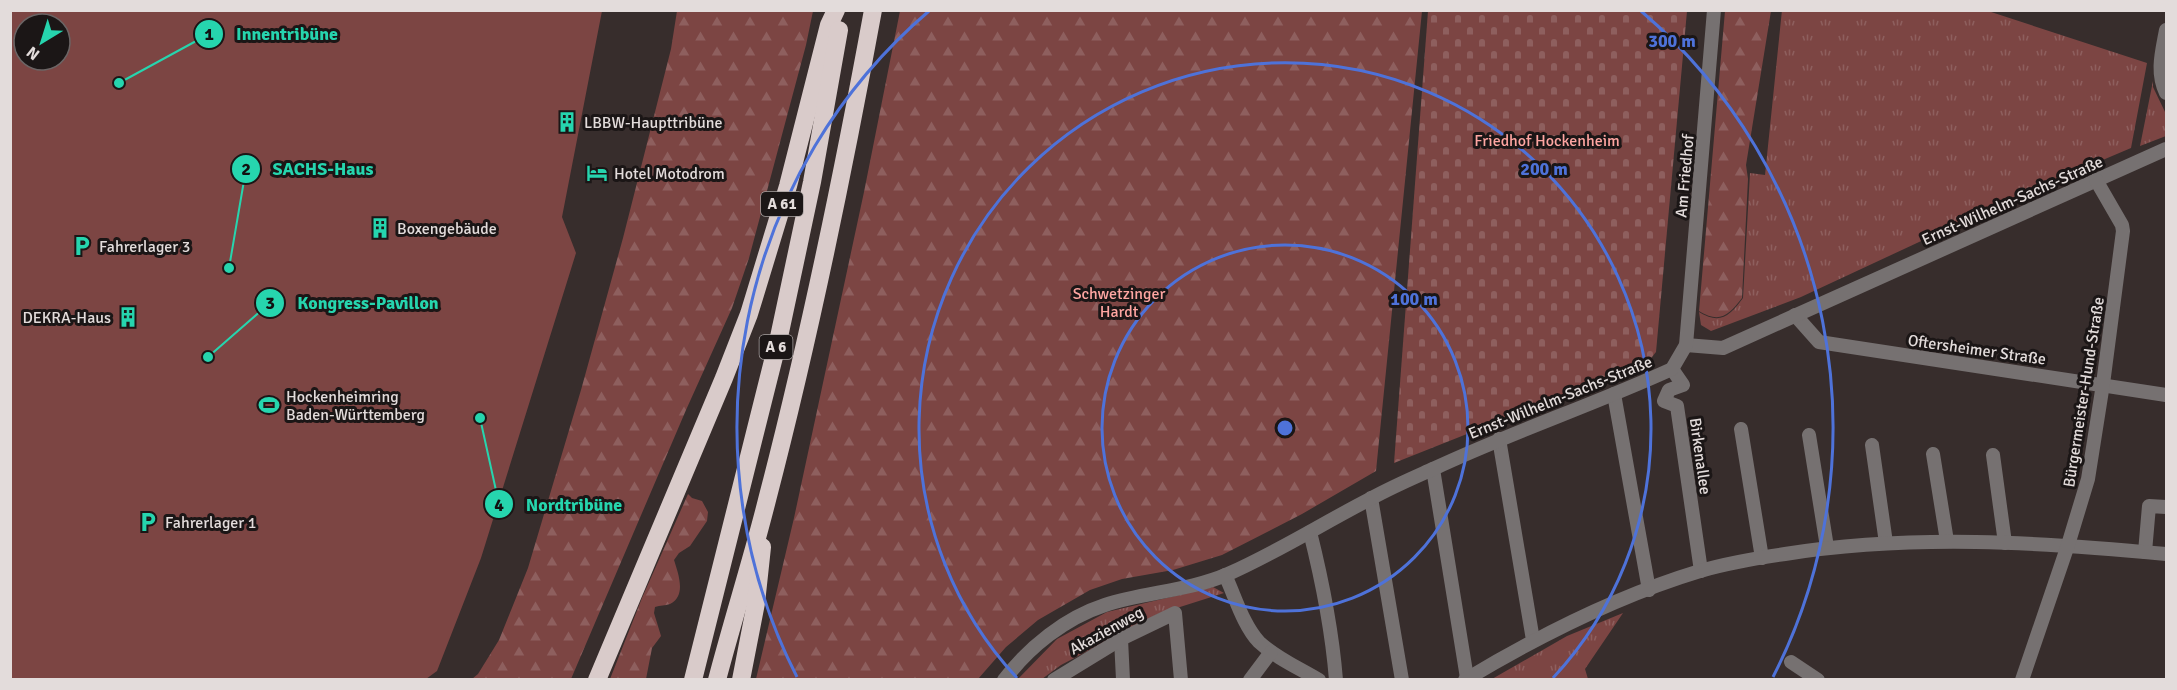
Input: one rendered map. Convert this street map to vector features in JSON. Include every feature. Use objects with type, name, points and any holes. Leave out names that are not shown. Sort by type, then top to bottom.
[{"type":"highway","name":"A 61","points":[[597,680],[749,314],[788,186],[829,25],[836,10]]},
{"type":"highway","name":"A 6","points":[[693,680],[779,337],[812,182],[843,10]]},
{"type":"highway","name":"A 6","points":[[717,680],[767,500],[818,285],[873,10]]},
{"type":"highway","name":"A 6","points":[[741,680],[756,603],[767,500]]},
{"type":"street","name":"Am Friedhof","points":[[1686,345],[1714,10]]},
{"type":"street","points":[[2166,30],[2160,61],[2161,81],[2166,93]]},
{"type":"street","name":"Ernst-Wilhelm-Sachs-Straße","points":[[1004,680],[1014,666],[1054,630],[1103,606],[1225,575],[1371,498],[1498,439],[1672,369],[1686,345],[1723,348],[2166,149]]},
{"type":"street","name":"Bürgermeister-Hund-Straße","points":[[2022,680],[2088,479],[2103,384],[2123,231],[2122,225],[2096,180]]},
{"type":"street","name":"Oftersheimer Straße","points":[[1795,315],[1818,342],[2166,394]]},
{"type":"street","name":"Birkenallee","points":[[1672,369],[1683,385],[1669,390],[1664,401],[1677,406],[1701,571]]},
{"type":"street","points":[[1614,394],[1649,590]]},
{"type":"street","points":[[1741,429],[1762,558]]},
{"type":"street","points":[[1809,435],[1827,547]]},
{"type":"street","points":[[1498,439],[1533,640]]},
{"type":"street","points":[[1872,445],[1887,543]]},
{"type":"street","points":[[1933,454],[1947,541]]},
{"type":"street","points":[[1993,455],[2005,543]]},
{"type":"street","points":[[1433,469],[1466,679],[1533,640],[1592,612],[1701,571],[1762,558],[1827,547],[1947,541],[2068,545],[2166,554]]},
{"type":"street","points":[[1371,498],[1402,680]]},
{"type":"street","points":[[2145,552],[2149,506],[2166,507]]},
{"type":"street","points":[[1310,532],[1324,598],[1336,680]]},
{"type":"street","points":[[1225,575],[1250,630],[1259,641],[1271,652],[1319,680]]},
{"type":"street","name":"Akazienweg","points":[[1054,680],[1068,675],[1121,639],[1175,613],[1181,680]]},
{"type":"street","points":[[1121,639],[1123,680]]},
{"type":"street","points":[[1250,680],[1271,652]]},
{"type":"street","points":[[1791,662],[1818,680]]},
{"type":"green space","points":[[1782,10],[1988,11],[2147,63],[2131,148],[2020,195],[1801,297],[1711,331],[1701,325],[1699,312],[1713,318],[1724,317],[1734,310],[1743,298],[1750,173],[1765,175]]},
{"type":"green space","name":"Hockenheimring Baden-Württemberg","points":[[10,11],[602,11],[562,217],[576,253],[481,558],[437,671],[426,679],[11,679]]},
{"type":"green space","points":[[677,11],[813,11],[749,258],[732,308],[571,679],[472,679],[478,674],[499,640],[528,568],[623,238],[671,49]]},
{"type":"green space","name":"Schwetzinger Hardt","points":[[900,11],[1422,11],[1376,471],[1302,514],[1222,555],[1173,570],[1122,579],[1090,590],[1038,620],[1006,647],[978,679],[756,679],[794,518],[864,192]]},
{"type":"green space","name":"Friedhof Hockenheim","points":[[1428,11],[1687,11],[1656,352],[1648,362],[1394,463]]},
{"type":"green space","points":[[1725,11],[1771,11],[1746,165],[1748,179],[1742,298],[1724,316],[1713,317],[1699,311]]},
{"type":"green space","points":[[2153,81],[2153,87],[2166,114],[2166,136],[2140,146]]},
{"type":"green space","points":[[688,494],[702,501],[708,512],[707,521],[690,546],[679,553],[674,560],[680,584],[678,596],[670,604],[655,607],[654,613],[661,636],[652,648],[646,679],[610,679],[642,598]]},
{"type":"green space","points":[[1213,587],[1224,593],[1158,614],[1061,665],[1042,679],[1017,680],[1057,639],[1107,612]]},
{"type":"green space","points":[[1623,613],[1585,669],[1588,679],[1492,679],[1567,636]]},
{"type":"place","name":"Innentribüne","points":[[119,83]]},
{"type":"place","name":"LBBW-Haupttribüne","points":[[567,122]]},
{"type":"place","name":"Hotel Motodrom","points":[[597,173]]},
{"type":"place","name":"Boxengebäude","points":[[380,228]]},
{"type":"place","name":"Fahrerlager 3","points":[[82,246]]},
{"type":"place","name":"SACHS-Haus","points":[[229,268]]},
{"type":"place","name":"DEKRA-Haus","points":[[128,317]]},
{"type":"place","name":"Kongress-Pavillon","points":[[208,357]]},
{"type":"place","name":"Hockenheimring Baden-Württemberg","points":[[269,405]]},
{"type":"place","name":"Nordtribüne","points":[[480,418]]},
{"type":"place","name":"Fahrerlager 1","points":[[148,522]]}]
